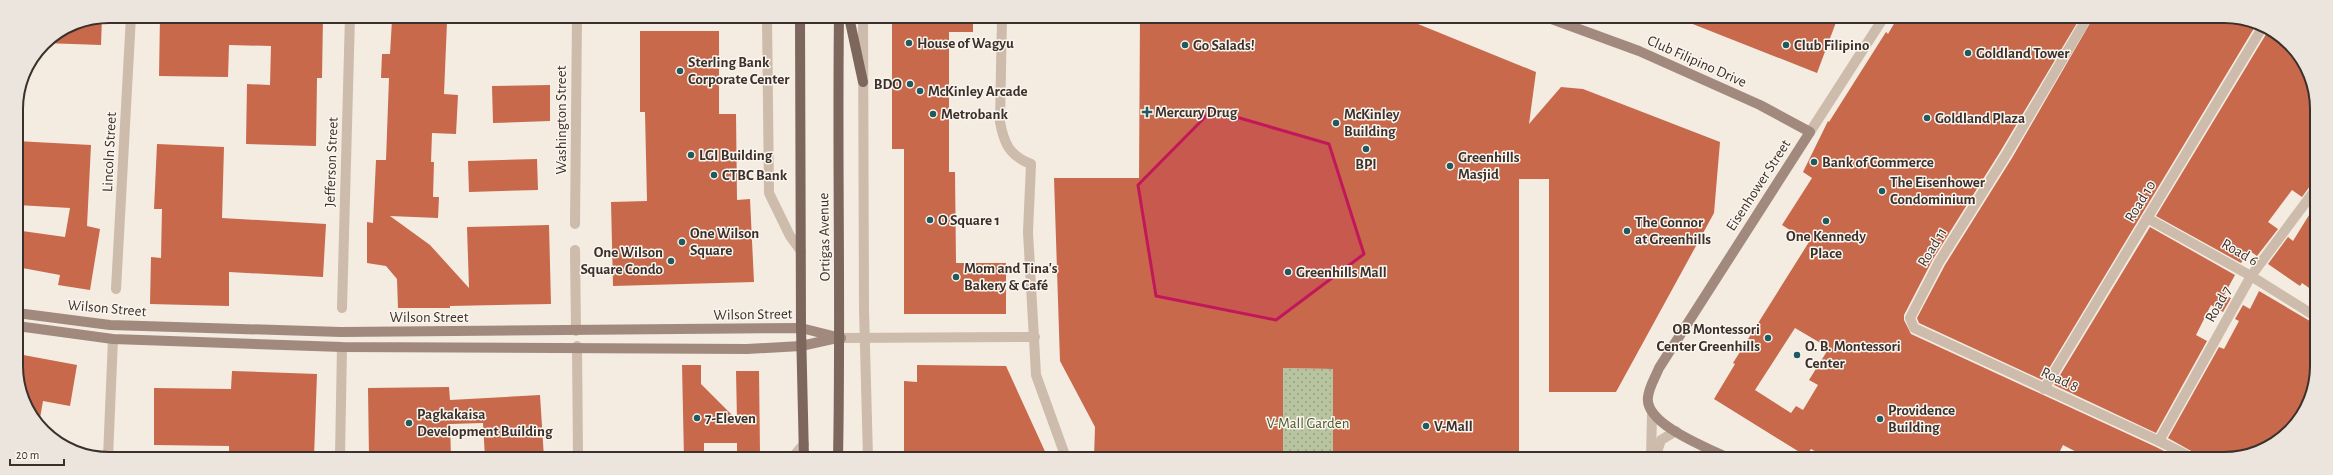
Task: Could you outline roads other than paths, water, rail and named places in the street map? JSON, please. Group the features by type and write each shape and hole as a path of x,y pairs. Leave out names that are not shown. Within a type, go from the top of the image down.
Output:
{"main road":[{"name":"Ortigas Avenue","path":"800,23 801,346 804,452"},
{"name":"Ortigas Avenue","path":"838,23 838,253 841,338 838,452"},
{"path":"850,23 863,82"},
{"name":"Club Filipino Drive","path":"1562,23 1646,54 1760,105 1810,132"},
{"name":"Eisenhower Street","path":"1652,414 1648,399 1659,368 1810,132"},
{"name":"Wilson Street","path":"23,314 118,326 341,332 801,328 841,338"},
{"name":"Wilson Street","path":"23,327 113,339 342,347 611,346 747,349 801,346 841,338"},
{"path":"1652,414 1666,426 1716,452"}],"street":[{"name":"Lincoln Street","path":"116,289 131,23"},
{"name":"Jefferson Street","path":"342,308 350,23"},
{"name":"Washington Street","path":"575,224 577,23"},
{"path":"767,23 769,193 790,236 801,251"},
{"path":"863,23 868,452"},
{"path":"1002,23 1000,122 1002,136 1006,147 1015,157 1031,164 1028,232 1036,375 1064,452"},
{"name":"Eisenhower Street","path":"1810,132 1880,23"},
{"name":"Road 11","path":"1914,328 1910,318 1939,262 2006,155 2084,23"},
{"name":"Road 10","path":"2044,389 2260,31"},
{"name":"Road 7","path":"2159,441 2251,276 2310,197"},
{"name":"Road 6","path":"2147,218 2251,276 2310,313"},
{"path":"575,250 576,331"},
{"name":"Road 8","path":"1914,328 2180,452"},
{"name":"Wilson Street","path":"841,338 1035,337"},
{"path":"108,452 113,339"},
{"path":"577,346 578,452"},
{"path":"340,452 342,347"},
{"path":"1651,452 1652,414"},
{"path":"1657,452 1661,440 1676,431"},
{"path":"797,452 804,444"}],"place":[{"name":"House of Wagyu","path":"909,43"},
{"name":"Go Salads!","path":"1185,45"},
{"name":"Club Filipino","path":"1786,45"},
{"name":"Goldland Tower","path":"1968,53"},
{"name":"Sterling Bank Corporate Center","path":"680,71"},
{"name":"BDO","path":"910,84"},
{"name":"McKinley Arcade","path":"920,91"},
{"name":"Mercury Drug","path":"1147,112"},
{"name":"Metrobank","path":"933,114"},
{"name":"Goldland Plaza","path":"1927,118"},
{"name":"McKinley Building","path":"1336,123"},
{"name":"BPI","path":"1366,149"},
{"name":"LGI Building","path":"691,155"},
{"name":"Bank of Commerce","path":"1814,162"},
{"name":"Greenhills Masjid","path":"1450,166"},
{"name":"CTBC Bank","path":"714,175"},
{"name":"The Eisenhower Condominium","path":"1882,191"},
{"name":"O Square 1","path":"930,220"},
{"name":"One Kennedy Place","path":"1826,221"},
{"name":"The Connor at Greenhills","path":"1627,231"},
{"name":"One Wilson Square","path":"682,242"},
{"name":"One Wilson Square Condo","path":"671,261"},
{"name":"Greenhills Mall","path":"1288,272"},
{"name":"Mom and Tina's Bakery & Café","path":"956,277"},
{"name":"OB Montessori Center Greenhills","path":"1768,338"},
{"name":"O. B. Montessori Center","path":"1797,355"},
{"name":"7-Eleven","path":"697,418"},
{"name":"Providence Building","path":"1880,419"},
{"name":"Pagkakaisa Development Building","path":"409,423"},
{"name":"V-Mall","path":"1426,426"}],"park label":[{"name":"V-Mall Garden","path":"1308,423"}]}
